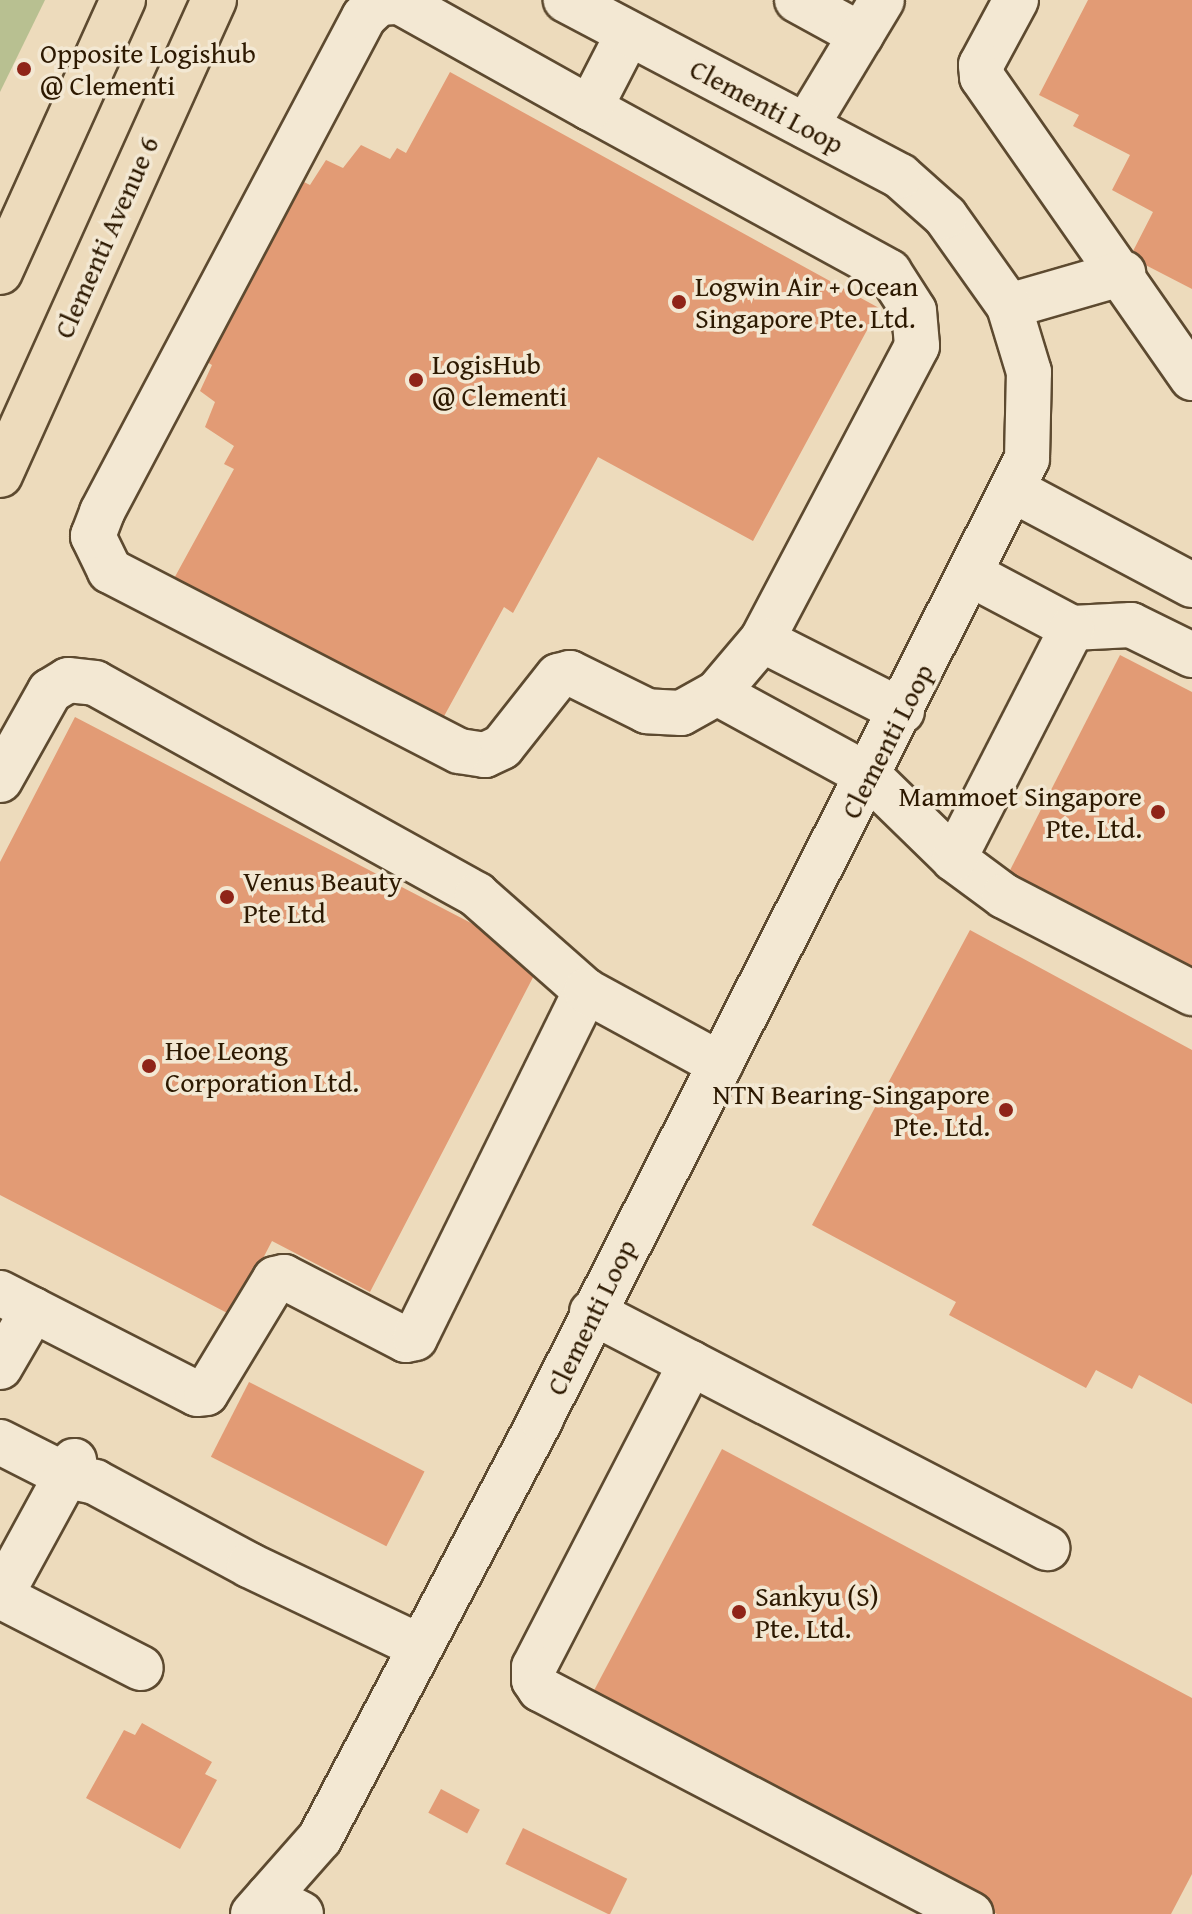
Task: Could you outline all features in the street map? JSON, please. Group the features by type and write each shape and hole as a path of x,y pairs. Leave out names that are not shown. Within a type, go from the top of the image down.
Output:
{"main road":[{"path":"0,272 123,0"},
{"name":"Clementi Avenue 6","path":"0,475 214,0"}],"street":[{"name":"Clementi Loop","path":"274,1908 320,1838 869,776 1015,491 1027,459 1031,418 1029,372 1009,306 945,216 900,176 566,0"},
{"path":"797,0 871,18 806,126"},
{"path":"1016,0 981,65 982,77 1123,273 1192,378"},
{"path":"400,2 590,108 889,272 914,311 917,346 762,640 717,693 681,713 647,711 570,673 558,676 502,747 485,755 459,751 110,571 93,536 357,31 379,3 400,2"},
{"path":"590,108 628,34"},
{"path":"1009,306 1123,273"},
{"path":"1015,491 1192,585"},
{"path":"972,575 1072,628 1131,625 1192,655"},
{"path":"954,859 1072,628"},
{"path":"762,640 902,711"},
{"path":"0,780 50,691 68,680 95,683 477,895 586,991 720,1064"},
{"path":"717,693 869,776 954,859 1004,896 1192,993"},
{"path":"0,1367 16,1302 197,1394 206,1393 275,1279 284,1277 406,1340 415,1338 586,991"},
{"path":"592,1312 1047,1548"},
{"path":"691,1363 534,1667 534,1680 540,1689 971,1914"},
{"path":"8,1442 78,1473 249,1565 419,1646"},
{"path":"78,1473 0,1596 141,1668"}],"green space":[{"path":"0,0 45,0 0,92"}],"building":[{"path":"1088,0 1192,0 1192,289 1130,257 1153,212 1112,190 1130,155 1073,126 1079,115 1039,95"},
{"name":"LogisHub @ Clementi","path":"450,72 879,308 753,541 598,457 513,613 504,607 437,729 171,584 234,469 224,464 234,446 205,427 215,402 200,391 212,365 202,359 300,180 310,185 326,160 343,168 361,145 390,159 397,148 406,153"},
{"path":"1120,655 1192,692 1192,976 1005,880"},
{"path":"75,717 542,960 370,1292 272,1241 233,1316 0,1195 0,862"},
{"path":"970,930 1192,1050 1192,1404 1139,1375 1132,1389 1096,1370 1086,1388 949,1315 956,1302 812,1225"},
{"path":"249,1382 425,1471 386,1546 211,1457"},
{"path":"722,1449 1192,1698 1192,1874 1171,1914 997,1914 590,1698"},
{"path":"142,1723 212,1762 205,1774 217,1780 180,1849 86,1798 124,1730 135,1735"},
{"path":"441,1789 480,1810 467,1833 428,1813"},
{"path":"523,1828 627,1879 608,1914 505,1864"}],"place":[{"name":"Opposite Logishub @ Clementi","path":"24,69"},
{"name":"Logwin Air + Ocean Singapore Pte. Ltd.","path":"679,302"},
{"name":"LogisHub @ Clementi","path":"416,380"},
{"name":"Mammoet Singapore Pte. Ltd.","path":"1158,812"},
{"name":"Venus Beauty Pte Ltd","path":"227,897"},
{"name":"Hoe Leong Corporation Ltd.","path":"149,1066"},
{"name":"NTN Bearing-Singapore Pte. Ltd.","path":"1006,1110"},
{"name":"Sankyu (S) Pte. Ltd.","path":"739,1612"}]}
